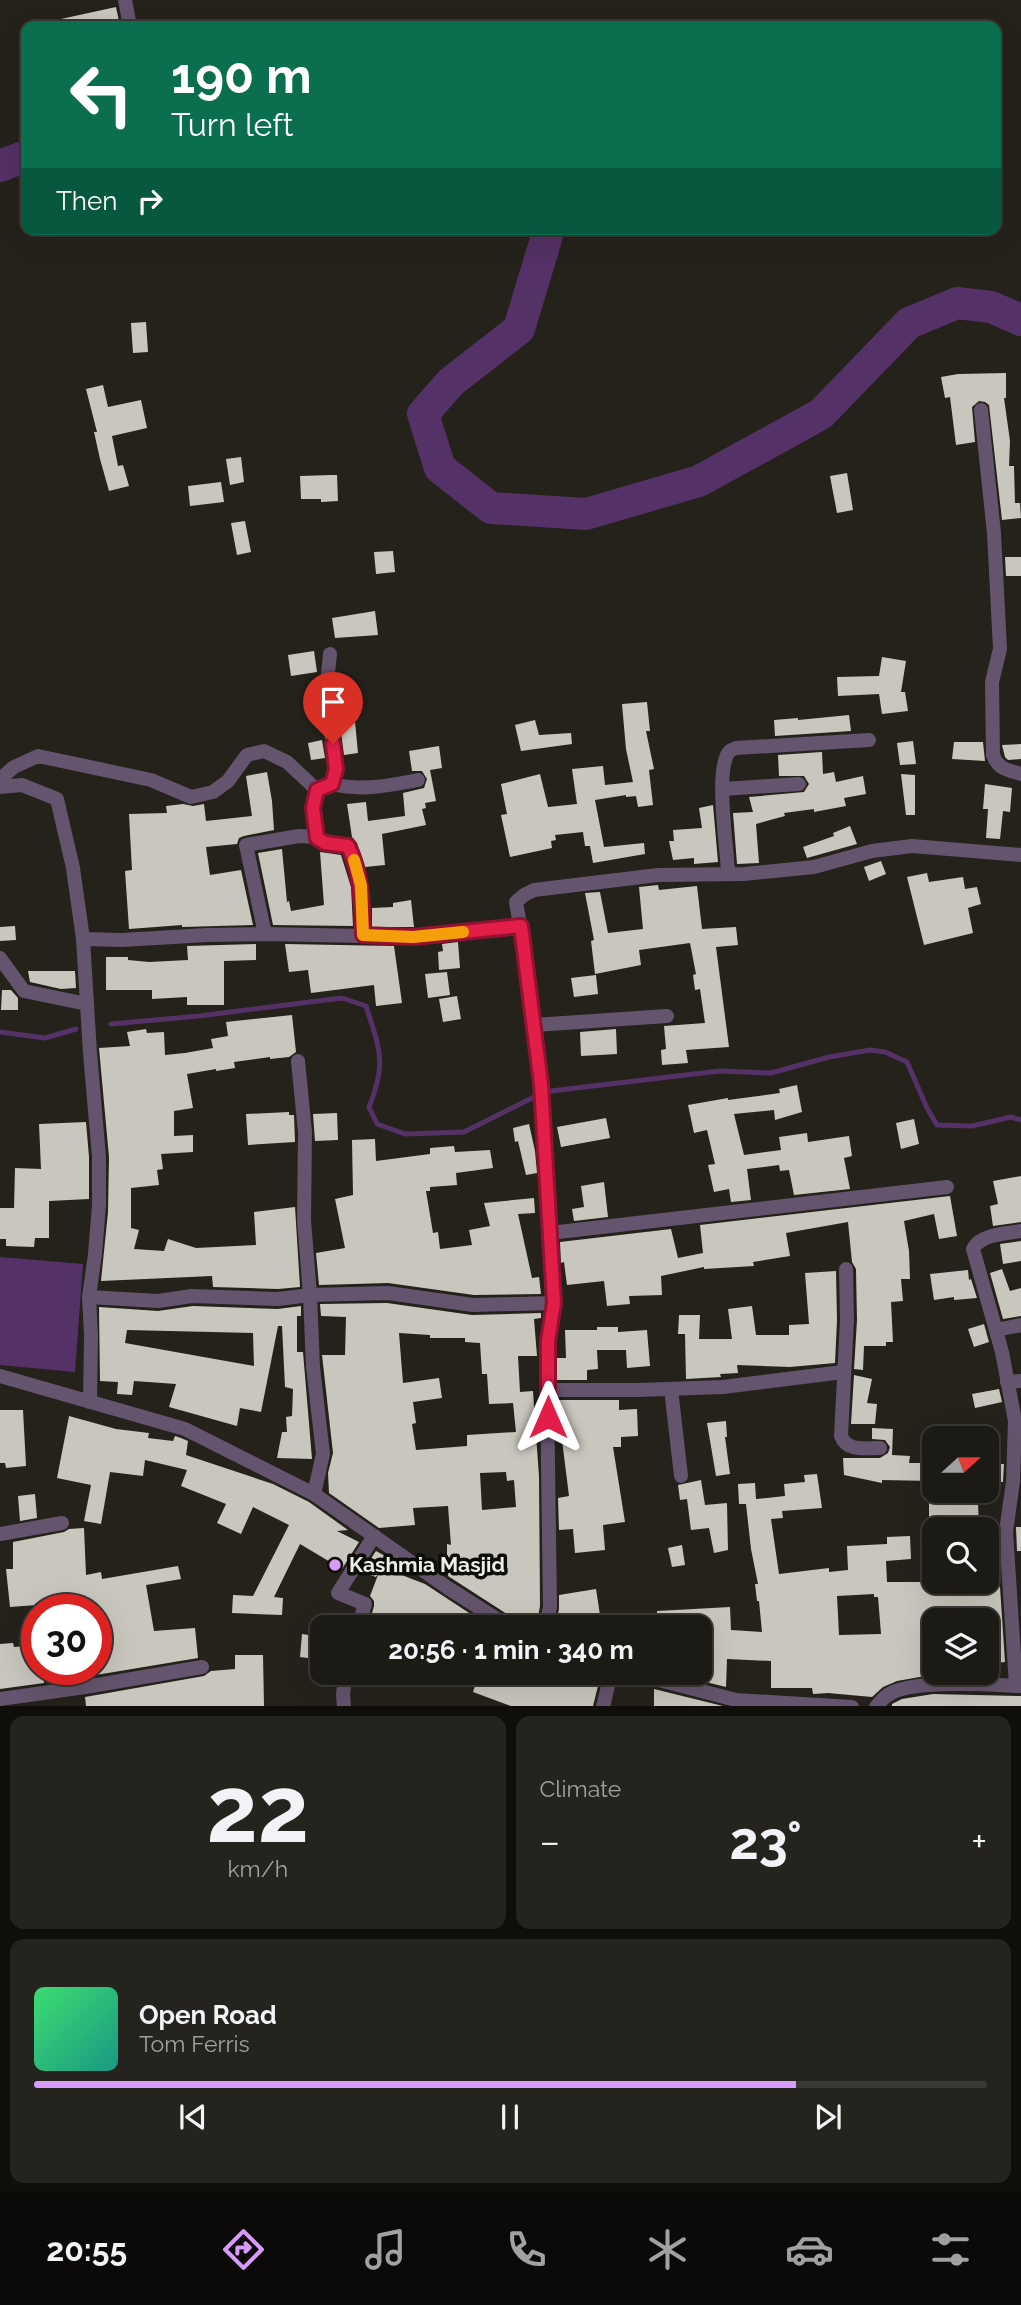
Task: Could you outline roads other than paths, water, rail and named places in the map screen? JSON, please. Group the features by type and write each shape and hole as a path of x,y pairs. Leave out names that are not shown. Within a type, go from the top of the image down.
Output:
{"street":[{"path":"125,0 130,21"},
{"path":"981,410 994,533 1000,649 992,682 993,755 996,763 1004,770 1021,774"},
{"path":"330,653 326,693 336,769 332,784"},
{"path":"728,873 723,789 726,757 730,751 736,748 869,740"},
{"path":"0,779 14,767 38,756 151,780 191,797 213,792 228,781 247,755 264,751 287,762 317,790"},
{"path":"317,790 332,784 351,789 418,780"},
{"path":"723,789 799,783"},
{"path":"0,787 22,785 57,799 73,868 83,939 99,1157 99,1205 89,1297 90,1402"},
{"path":"317,790 313,808 317,838"},
{"path":"265,934 246,845 299,836 348,846 361,885 363,935"},
{"path":"548,1615 547,1390 548,1341 554,1303 541,1084 516,902 534,890 658,875 744,874 814,867 872,851 912,846 1021,855"},
{"path":"83,939 122,940 207,934 413,937 521,926"},
{"path":"0,958 24,991 87,1004"},
{"path":"534,1025 667,1016"},
{"path":"298,1061 305,1132 304,1220 313,1367 323,1454 314,1494"},
{"path":"550,1233 947,1187"},
{"path":"876,1706 889,1693 914,1687 963,1684 1018,1686 1014,1554 1006,1532 1013,1481 1014,1382 973,1249 977,1242 985,1238 1021,1231"},
{"path":"846,1269 841,1436 849,1447 880,1448"},
{"path":"89,1297 158,1301 192,1296 278,1299 310,1295 388,1293 473,1305 554,1303"},
{"path":"996,1330 1021,1325"},
{"path":"547,1390 723,1387 843,1373"},
{"path":"0,1376 185,1429 314,1494 447,1588 490,1615"},
{"path":"671,1389 681,1476"},
{"path":"0,1534 62,1523"},
{"path":"362,1615 365,1604 338,1593 374,1536"},
{"path":"0,1699 202,1667"},
{"path":"344,1685 344,1706"},
{"path":"603,1706 608,1685"},
{"path":"678,1685 736,1700 852,1706"}],"waterway":[{"path":"0,166 21,158"},
{"path":"547,235 519,329 451,382 423,414 440,468 491,508 586,514 699,481 821,414 909,323 957,303 991,307 1021,320"},
{"path":"111,1024 342,998 366,1006 375,1034 380,1067 369,1107 377,1124 405,1134 464,1132 536,1096"},
{"path":"0,1032 45,1038 76,1029"},
{"path":"551,1091 719,1071 771,1073 829,1057 870,1050 885,1052 907,1062 937,1125 972,1126 1011,1117 1021,1120"}],"place":[{"name":"Kashmia Masjid","path":"335,1565"}]}
